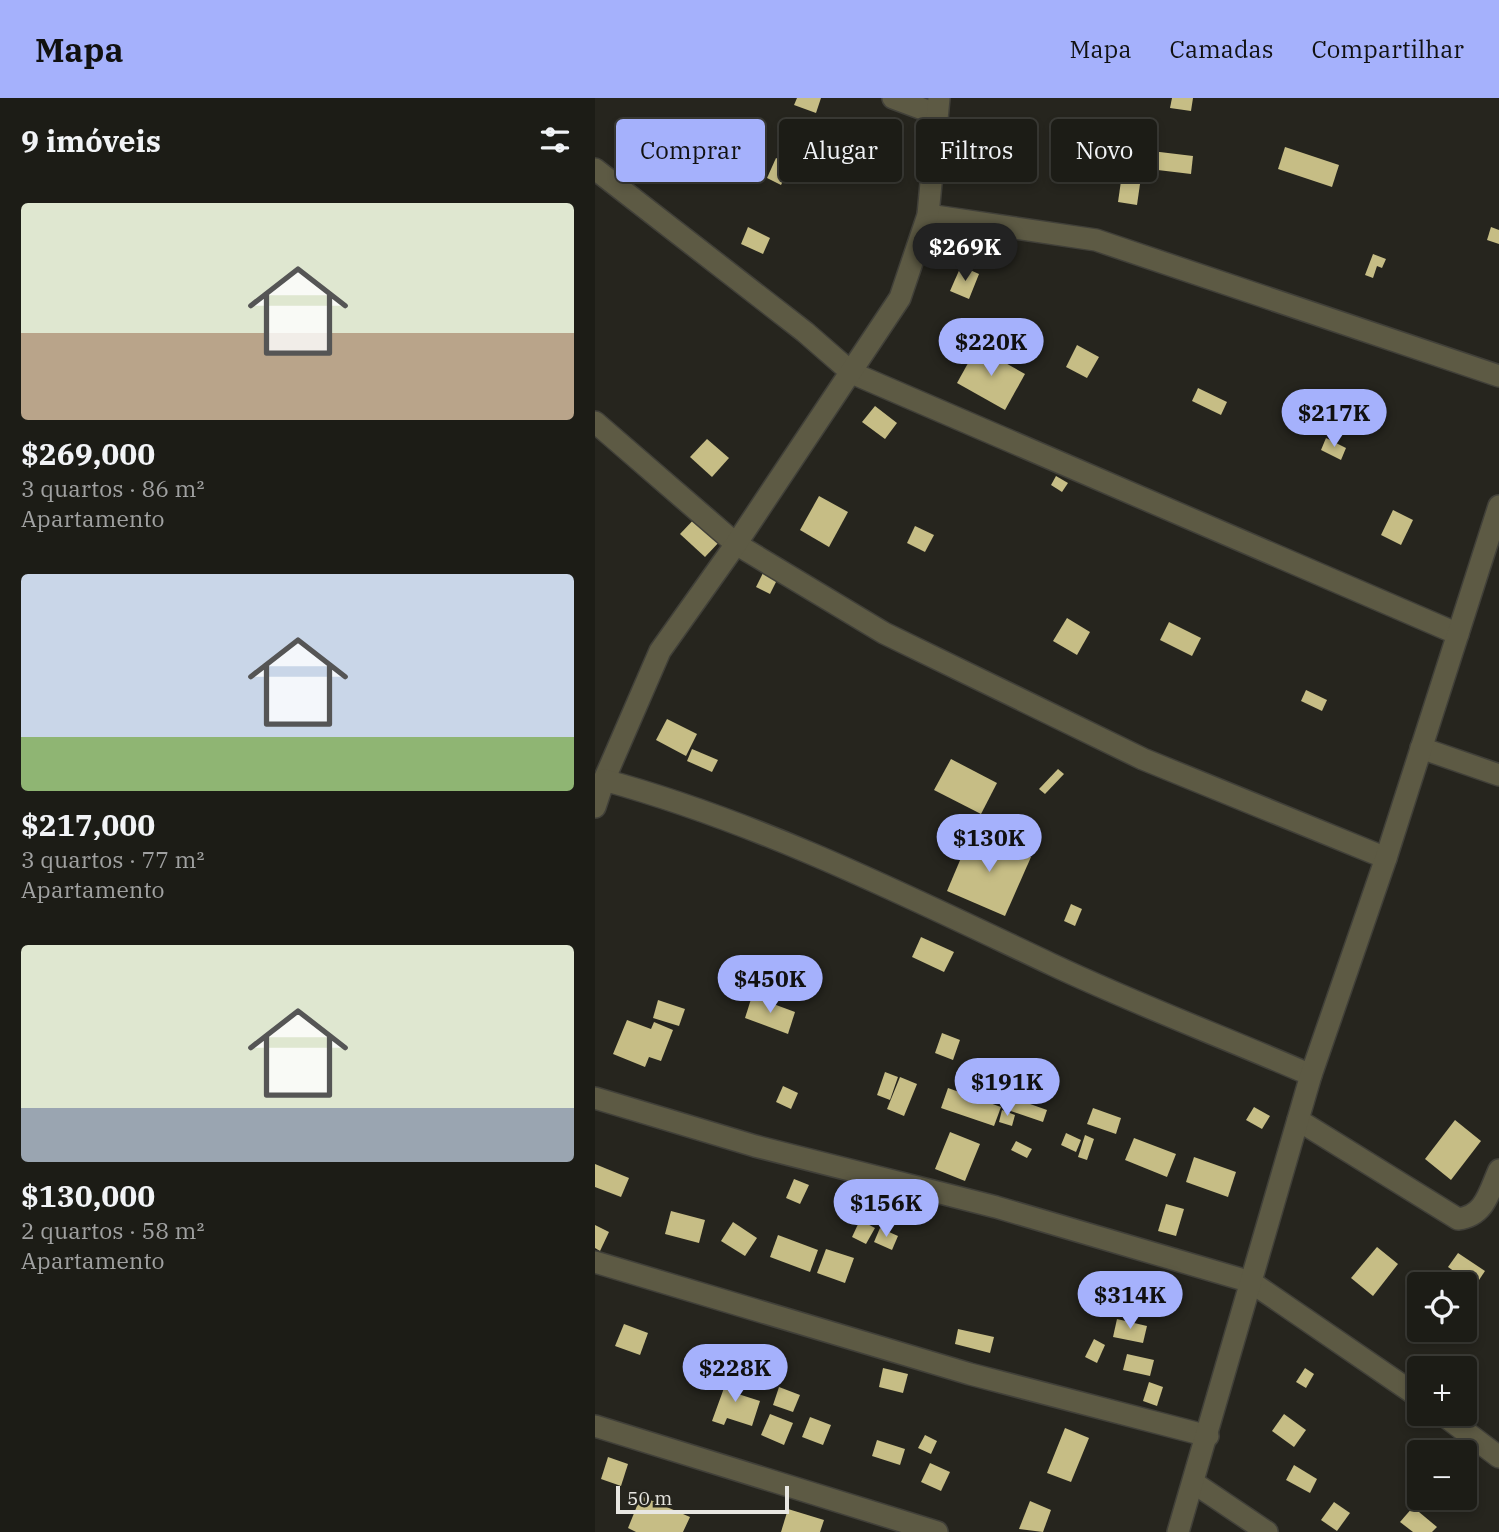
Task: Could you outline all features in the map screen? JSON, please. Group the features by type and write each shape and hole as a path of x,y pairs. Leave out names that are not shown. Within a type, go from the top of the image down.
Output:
{"street":[{"path":"595,807 660,651 736,544 900,298 928,215 937,106 893,98"},
{"path":"595,169 805,332 852,373 1458,634"},
{"path":"928,215 1096,240 1499,376"},
{"path":"595,422 736,544 884,634 1143,759 1386,858"},
{"path":"1178,1532 1311,1075 1386,858 1499,506"},
{"path":"1421,748 1499,775"},
{"path":"604,780 657,795 874,878 1056,966 1311,1075"},
{"path":"595,1098 755,1146 996,1207 1251,1282 1407,1389"},
{"path":"1298,1120 1458,1219 1473,1217 1483,1208 1499,1170"},
{"path":"595,1262 969,1374 1208,1436"},
{"path":"595,1426 937,1532"},
{"path":"1458,1426 1499,1457"},
{"path":"1194,1483 1267,1532"}],"building":[{"path":"797,98 821,98 816,113 794,105"},
{"path":"1172,98 1193,98 1191,111 1170,108"},
{"path":"1285,147 1339,165 1332,187 1278,169"},
{"path":"1157,152 1193,156 1191,174 1157,170"},
{"path":"776,158 779,159 781,185 767,178"},
{"path":"1121,182 1140,182 1137,205 1118,202"},
{"path":"748,227 770,238 763,254 741,244"},
{"path":"1491,227 1499,230 1499,244 1487,240"},
{"path":"1373,254 1386,259 1382,268 1377,266 1373,278 1365,275"},
{"path":"961,266 979,274 969,299 950,291"},
{"path":"1077,345 1099,357 1087,378 1066,367"},
{"path":"977,347 1025,374 1005,410 957,383"},
{"path":"1198,388 1227,402 1221,415 1192,401"},
{"path":"875,406 897,423 885,439 862,422"},
{"path":"1326,438 1346,448 1341,460 1321,450"},
{"path":"707,439 729,458 712,477 690,457"},
{"path":"1056,476 1068,483 1062,492 1051,485"},
{"path":"819,496 848,512 829,547 800,530"},
{"path":"1393,510 1413,520 1401,545 1381,535"},
{"path":"698,515 722,539 705,557 680,534"},
{"path":"915,526 934,535 925,552 907,543"},
{"path":"764,571 778,578 770,594 756,587"},
{"path":"1067,618 1090,632 1077,655 1053,641"},
{"path":"1169,622 1201,638 1192,656 1160,640"},
{"path":"1306,690 1327,700 1322,711 1301,701"},
{"path":"667,719 697,734 686,756 656,740"},
{"path":"692,749 718,760 712,772 687,761"},
{"path":"951,759 997,783 981,814 934,790"},
{"path":"1058,769 1064,774 1045,794 1039,789"},
{"path":"972,832 1031,857 1005,916 947,891"},
{"path":"1071,904 1082,909 1075,926 1064,921"},
{"path":"921,937 954,952 944,972 912,957"},
{"path":"752,996 795,1012 788,1034 745,1018"},
{"path":"658,1000 685,1009 679,1026 653,1018"},
{"path":"627,1020 651,1029 654,1022 673,1030 661,1061 649,1057 645,1067 613,1054"},
{"path":"942,1033 960,1040 953,1060 935,1053"},
{"path":"885,1072 898,1077 890,1100 877,1095"},
{"path":"900,1077 917,1084 904,1116 887,1109"},
{"path":"783,1086 798,1093 791,1109 776,1102"},
{"path":"948,1088 1001,1107 994,1126 941,1108"},
{"path":"1013,1098 1047,1110 1043,1122 1008,1110"},
{"path":"1254,1107 1270,1116 1262,1129 1246,1120"},
{"path":"1093,1108 1121,1118 1116,1134 1087,1124"},
{"path":"1002,1110 1015,1115 1012,1126 999,1122"},
{"path":"1455,1120 1481,1141 1451,1180 1425,1159"},
{"path":"950,1132 980,1144 965,1181 935,1169"},
{"path":"1066,1133 1081,1140 1076,1152 1061,1145"},
{"path":"1085,1135 1094,1139 1087,1160 1078,1157"},
{"path":"1134,1138 1176,1154 1167,1177 1125,1160"},
{"path":"1016,1141 1032,1149 1027,1158 1011,1150"},
{"path":"1194,1157 1236,1172 1228,1197 1186,1182"},
{"path":"595,1164 629,1178 621,1197 595,1187"},
{"path":"794,1179 809,1185 800,1204 786,1198"},
{"path":"1166,1204 1184,1209 1176,1236 1158,1231"},
{"path":"671,1211 705,1220 699,1243 665,1234"},
{"path":"860,1220 875,1228 866,1244 852,1237"},
{"path":"733,1222 757,1238 745,1256 721,1241"},
{"path":"595,1225 609,1232 600,1251 595,1248"},
{"path":"880,1228 898,1236 892,1250 874,1242"},
{"path":"778,1235 818,1250 810,1272 770,1257"},
{"path":"1377,1247 1398,1264 1373,1296 1351,1278"},
{"path":"826,1249 854,1258 845,1283 817,1273"},
{"path":"1458,1253 1485,1271 1477,1283 1477,1272 1455,1272 1448,1267"},
{"path":"1135,1277 1172,1282 1170,1295 1134,1290"},
{"path":"1117,1319 1147,1326 1143,1343 1113,1337"},
{"path":"624,1324 648,1333 640,1355 615,1346"},
{"path":"958,1329 994,1337 990,1353 955,1344"},
{"path":"1094,1339 1105,1345 1097,1363 1085,1357"},
{"path":"1127,1354 1154,1360 1150,1376 1123,1370"},
{"path":"883,1368 908,1374 903,1393 879,1387"},
{"path":"1305,1368 1314,1374 1306,1388 1296,1382"},
{"path":"731,1369 742,1373 735,1393 760,1401 752,1426 727,1418 724,1425 712,1421"},
{"path":"1149,1382 1163,1387 1157,1406 1143,1401"},
{"path":"779,1387 800,1395 793,1412 773,1405"},
{"path":"770,1414 793,1423 784,1445 761,1435"},
{"path":"1284,1414 1306,1430 1294,1447 1272,1431"},
{"path":"810,1417 831,1425 823,1445 802,1437"},
{"path":"1065,1428 1089,1438 1071,1482 1047,1473"},
{"path":"925,1435 937,1441 931,1454 918,1448"},
{"path":"877,1440 905,1449 900,1465 872,1456"},
{"path":"608,1457 628,1464 621,1486 601,1479"},
{"path":"930,1463 950,1472 941,1491 921,1482"},
{"path":"1294,1465 1317,1479 1310,1493 1286,1480"},
{"path":"641,1496 690,1517 683,1532 636,1532 628,1528"},
{"path":"1030,1501 1051,1510 1043,1532 1019,1529"},
{"path":"1334,1502 1350,1513 1337,1531 1321,1520"},
{"path":"788,1509 824,1520 820,1532 781,1532"},
{"path":"1410,1510 1417,1510 1437,1527 1432,1532 1413,1532 1400,1522"}]}
